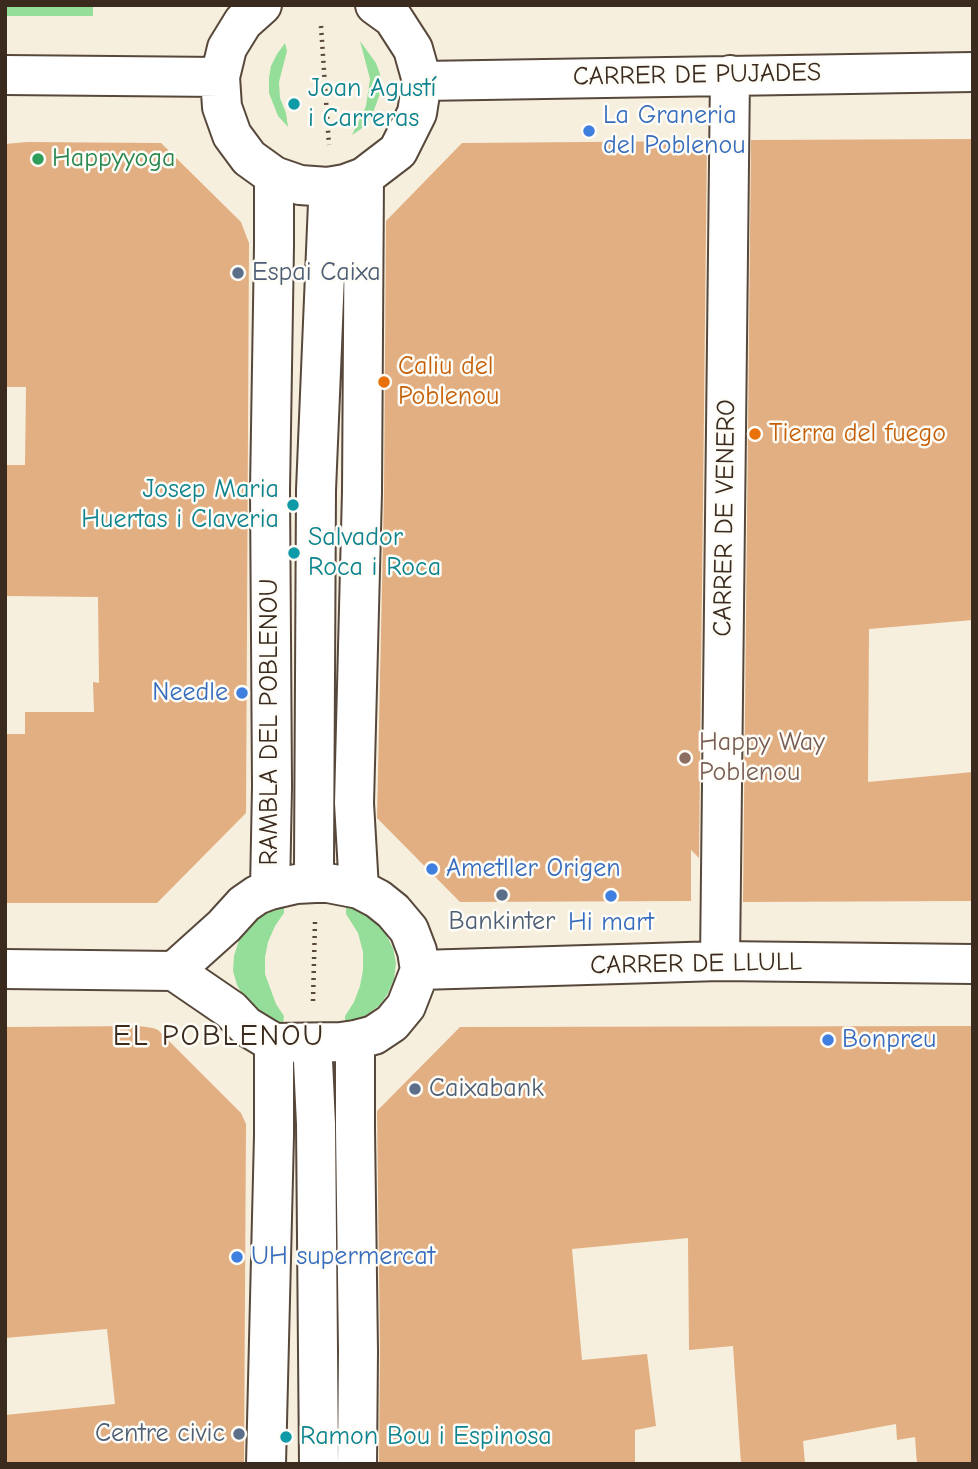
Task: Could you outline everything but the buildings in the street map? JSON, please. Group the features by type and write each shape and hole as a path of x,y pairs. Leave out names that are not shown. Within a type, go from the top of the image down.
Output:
{"street":[{"path":"262,5 243,22 227,48 220,77 222,107 232,135 249,158 274,176 300,186 328,187 365,177 398,151 416,113 422,81 413,49 393,18 376,5"},
{"name":"CARRER DE PUJADES","path":"422,81 973,72"},
{"path":"5,75 220,77"},
{"name":"CARRER DE VENERO","path":"720,961 730,75"},
{"name":"RAMBLA DEL POBLENOU","path":"270,890 270,490 274,176"},
{"path":"359,889 354,803 362,492 365,177"},
{"name":"RAMBLA DEL POBLENOU","path":"314,864 316,490 328,203"},
{"name":"RAMBLA DEL POBLENOU","path":"174,971 244,904 257,895 296,884 314,883 359,889 393,911 409,930 417,951 420,970"},
{"path":"224,926 219,945 219,978 231,1010"},
{"name":"CARRER DE LLULL","path":"420,970 720,961 973,964"},
{"path":"5,969 174,971 231,1010 246,1026 274,1043 355,1040 374,1035 391,1023 406,1006 420,970"},
{"path":"355,1040 357,1464"},
{"path":"266,1464 274,1043"},
{"path":"313,1061 319,1464"}],"path":[{"path":"321,26 329,146"},
{"path":"312,1009 315,914"}],"green space":[{"path":"5,5 93,5 93,16 5,16"},
{"path":"360,41 376,63 381,91 368,121 352,135 366,106 370,79"},
{"path":"285,43 287,51 279,82 280,98 288,127 278,116 269,93 271,66"},
{"path":"284,903 284,913 268,942 265,957 265,974 276,1004 284,1016 283,1024 259,1013 244,997 233,971 239,940 248,927 256,917"},
{"path":"346,903 375,920 393,948 396,963 394,979 380,1005 360,1020 345,1023 345,1016 360,986 363,970 363,952 358,933 346,914"}],"place":[{"name":"Joan Agustí i Carreras","path":"294,104"},
{"name":"La Graneria del Poblenou","path":"589,131"},
{"name":"Happyyoga","path":"38,159"},
{"name":"Espai Caixa","path":"238,273"},
{"name":"Caliu del Poblenou","path":"384,382"},
{"name":"Tierra del fuego","path":"755,434"},
{"name":"Josep Maria Huertas i Claveria","path":"293,505"},
{"name":"Salvador Roca i Roca","path":"294,553"},
{"name":"Needle","path":"242,693"},
{"name":"Happy Way Poblenou","path":"685,758"},
{"name":"Ametller Origen","path":"432,869"},
{"name":"Bankinter","path":"502,895"},
{"name":"Hi mart","path":"611,896"},
{"name":"Bonpreu","path":"828,1040"},
{"name":"Caixabank","path":"415,1089"},
{"name":"UH supermercat","path":"237,1257"},
{"name":"Centre civic","path":"239,1434"},
{"name":"Ramon Bou i Espinosa","path":"286,1437"}],"district":[{"name":"EL POBLENOU","path":"219,1037"}]}
